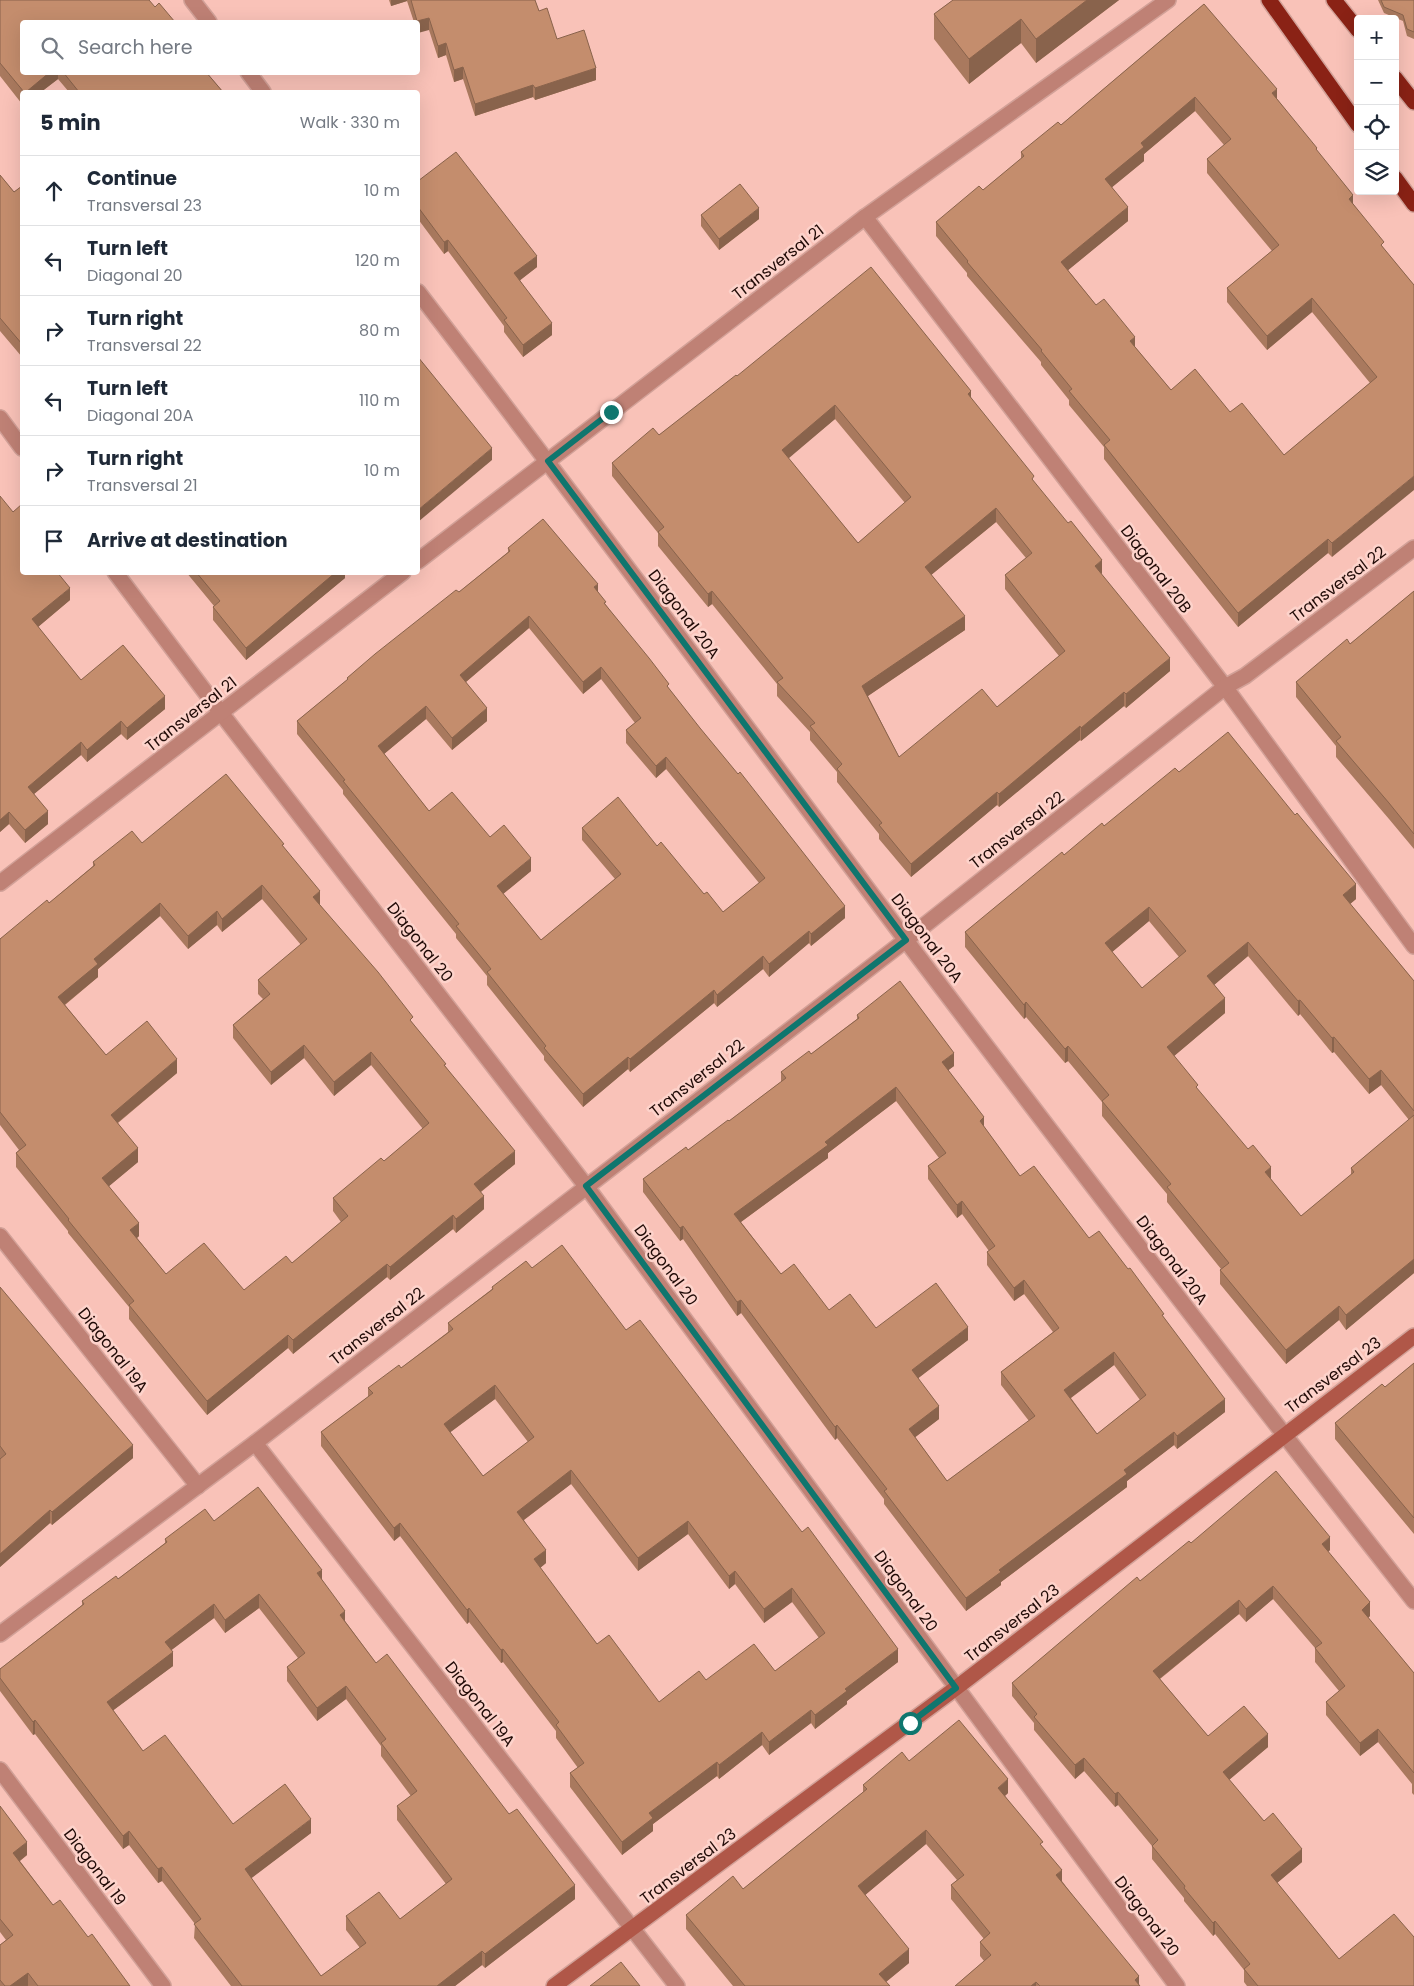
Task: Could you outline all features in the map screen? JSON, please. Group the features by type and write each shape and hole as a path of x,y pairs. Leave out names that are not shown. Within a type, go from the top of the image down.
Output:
{"highway":[{"path":"1269,0 1354,119"},
{"path":"1334,0 1354,25"},
{"path":"1399,83 1414,102"},
{"path":"1399,183 1414,204"}],"street":[{"path":"192,0 207,20"},
{"name":"Transversal 21","path":"420,559 865,217 1168,0"},
{"path":"250,75 262,90"},
{"name":"Diagonal 20B","path":"865,217 1225,687 1414,946"},
{"name":"Diagonal 20A","path":"420,295 548,461 906,940 1283,1435 1414,1601"},
{"path":"0,418 20,445"},
{"name":"Transversal 22","path":"0,1634 256,1443 906,940 1225,687 1246,676 1414,548"},
{"name":"Diagonal 20","path":"117,575 220,713 586,1186 1177,1986"},
{"name":"Transversal 21","path":"0,883 399,575"},
{"name":"Diagonal 19A","path":"0,1236 198,1486"},
{"name":"Transversal 23","path":"554,1986 956,1688 1414,1336"},
{"name":"Diagonal 19A","path":"256,1443 677,1986"},
{"name":"Diagonal 19","path":"0,1770 163,1986"}],"building":[{"path":"0,0 149,0 155,7 159,3 173,20 20,20 20,75 46,75 28,90 22,90 0,63"},
{"path":"411,0 535,0 539,11 547,8 557,39 584,30 596,68 535,88 533,85 475,104 463,67 454,70 446,43 438,46 429,18 417,20"},
{"path":"953,0 1087,0 1036,39 1021,19 969,59 934,14"},
{"path":"1381,0 1414,0 1414,32 1407,29 1403,15 1384,7"},
{"path":"1204,4 1277,89 1272,93 1353,195 1349,199 1384,242 1381,245 1414,285 1414,476 1332,543 1328,539 1238,613 1104,445 1110,440 1069,391 1072,389 1042,350 967,262 936,222 979,186 983,190 1024,156 1021,152 1058,122 1061,125","holes":["1195,97 1231,139 1207,159 1279,245 1227,288 1267,336 1312,298 1377,377 1284,455 1242,403 1230,412 1195,369 1171,390 1130,341 1135,337 1104,299 1096,305 1061,262 1128,207 1105,179 1144,147 1141,143"]},
{"path":"65,75 209,75 221,90 77,90"},
{"path":"456,152 537,256 514,273 552,323 523,345 504,320 507,318 448,240 444,242 420,210 420,179"},
{"path":"0,175 14,192 20,188 20,342 0,318"},
{"path":"740,184 759,208 719,239 701,215"},
{"path":"871,267 971,391 968,394 1034,476 1032,479 1068,523 1071,521 1102,560 1095,566 1170,658 1126,694 1124,692 1081,728 1080,726 999,794 997,792 911,864 879,825 882,823 837,769 842,764 810,726 815,723 777,682 783,678 712,591 708,594 658,532 664,527 612,463 653,428 659,435 737,376","holes":["835,405 911,497 858,543 782,450","996,508 1032,553 1005,575 1065,651 997,707 982,689 899,757 862,686 965,616 925,567"]},
{"path":"420,359 492,448 420,508"},
{"path":"0,496 13,512 20,506 20,575 59,575 70,588 32,619 81,680 123,645 165,696 127,728 121,721 87,750 81,742 28,787 48,811 25,830 9,812 0,820"},
{"path":"543,519 598,584 594,587 606,602 604,603 669,684 667,686 738,774 740,772 845,906 811,934 809,931 769,964 763,956 717,995 714,990 630,1059 628,1057 583,1094 544,1048 546,1046 487,972 491,969 456,926 459,924 297,721 375,654 456,590 459,592 510,551 508,548","holes":["529,616 583,682 601,667 641,718 626,730 656,766 666,757 765,878 723,912 707,892 704,894 661,842 657,846 618,797 582,828 621,874 541,940 497,886 531,858 504,825 490,837 452,792 429,811 378,746 426,706 452,738 487,708 460,675"]},
{"path":"198,575 332,575 246,648 213,607 220,601"},
{"path":"1414,591 1414,834 1336,741 1341,737 1296,682 1347,639 1350,644"},
{"path":"1228,732 1295,815 1297,813 1356,884 1343,895 1414,981 1414,1111 1381,1070 1369,1079 1334,1037 1332,1038 1300,1000 1298,1001 1248,942 1207,976 1225,998 1167,1047 1198,1085 1196,1087 1248,1149 1253,1145 1271,1167 1265,1172 1301,1216 1354,1172 1351,1168 1414,1115 1414,1259 1346,1315 1339,1306 1286,1350 1220,1270 1229,1263 1167,1187 1171,1184 1102,1101 1109,1095 1068,1046 1065,1049 1026,1002 1024,1005 965,932 1062,852 1064,855 1102,823 1104,826 1175,768 1179,772","holes":["1149,907 1186,951 1142,988 1105,943"]},
{"path":"226,774 320,891 313,897 378,972 413,1017 410,1020 446,1064 444,1065 515,1151 474,1184 484,1196 456,1219 453,1215 390,1267 387,1264 293,1340 288,1335 207,1401 129,1305 134,1301 16,1153 26,1145 0,1112 0,939 47,900 49,903 95,865 93,862 132,831 142,843","holes":["262,885 307,939 258,980 270,994 233,1025 271,1072 304,1045 334,1082 371,1052 429,1123 384,1161 381,1158 333,1198 348,1216 292,1263 286,1256 244,1290 204,1243 166,1274 130,1230 139,1223 102,1178 138,1148 111,1115 177,1059 147,1021 106,1055 58,997 98,964 94,959 160,903 188,936 217,911 222,919"]},
{"path":"900,981 954,1053 942,1062 984,1117 980,1121 1020,1176 1034,1166 1089,1238 1099,1231 1128,1269 1130,1268 1164,1314 1162,1315 1225,1399 1177,1436 1174,1432 1124,1470 1127,1474 999,1570 1001,1572 966,1598 884,1491 887,1489 837,1425 835,1427 741,1300 737,1302 683,1226 680,1228 643,1179 686,1147 688,1150 786,1078 781,1072 809,1051 811,1054 859,1018 857,1015","holes":["896,1087 946,1153 928,1166 957,1205 962,1201 995,1246 987,1252 1014,1288 1024,1280 1059,1328 1001,1372 1035,1416 947,1481 909,1429 939,1406 912,1370 968,1327 936,1283 876,1328 850,1294 829,1310 794,1264 781,1274 734,1214 828,1145 825,1142","1114,1352 1146,1395 1097,1434 1064,1390"]},
{"path":"562,1245 626,1330 640,1320 802,1532 808,1527 898,1649 845,1689 847,1691 815,1715 811,1710 769,1742 762,1732 719,1765 717,1762 649,1813 653,1818 622,1842 570,1773 584,1763 556,1725 559,1722 503,1649 501,1650 469,1608 467,1610 400,1523 394,1528 321,1432 373,1393 368,1388 399,1365 401,1368 453,1329 448,1323 493,1289 492,1287 526,1261 532,1268","holes":["495,1385 534,1437 483,1476 444,1424","571,1470 638,1558 688,1521 729,1576 735,1571 764,1609 792,1588 825,1633 775,1671 754,1644 706,1680 699,1671 659,1702 609,1635 597,1644 534,1559 546,1550 517,1512"]},
{"path":"0,1287 133,1445 52,1512 50,1510 0,1554 0,1459 6,1454 0,1446"},
{"path":"1414,1363 1414,1518 1335,1423 1382,1384 1385,1387"},
{"path":"1276,1471 1330,1537 1322,1544 1370,1602 1362,1610 1414,1673 1414,1773 1378,1729 1360,1743 1326,1702 1345,1686 1315,1648 1322,1643 1273,1586 1246,1609 1239,1600 1153,1671 1208,1736 1244,1706 1268,1734 1223,1772 1264,1821 1273,1813 1302,1849 1271,1875 1339,1959 1394,1914 1414,1937 1414,1986 1258,1986 1244,1969 1250,1964 1215,1921 1213,1923 1152,1846 1158,1840 1118,1792 1115,1794 1084,1758 1075,1765 1034,1717 1037,1714 1012,1683 1137,1577 1140,1581 1189,1541 1191,1543"},
{"path":"258,1487 322,1570 317,1573 345,1611 340,1615 376,1663 387,1654 509,1814 517,1809 575,1885 485,1954 482,1951 437,1986 242,1986 194,1924 201,1919 162,1867 158,1869 129,1831 123,1836 35,1720 33,1722 0,1678 0,1669 84,1604 82,1601 116,1576 118,1579 167,1542 165,1539 205,1509 214,1521","holes":["259,1594 305,1653 287,1667 317,1708 346,1686 386,1739 381,1743 417,1791 397,1806 452,1879 400,1919 379,1892 346,1916 366,1943 321,1976 245,1869 311,1819 285,1784 233,1824 165,1735 143,1751 107,1702 173,1652 165,1642 214,1604 225,1620"]},
{"path":"959,1720 1008,1779 998,1788 1043,1842 1040,1844 1062,1870 1056,1875 1139,1976 1135,1980 1140,1986 1040,1986 1036,1982 1031,1986 955,1986 991,1955 980,1942 990,1933 951,1885 964,1875 926,1830 858,1886 909,1949 879,1974 890,1986 745,1986 686,1915 733,1876 743,1889 867,1789 863,1785 902,1752 909,1761"},
{"path":"0,1806 27,1842 13,1853 53,1905 60,1900 88,1937 92,1934 130,1986 38,1986 28,1973 10,1986 5,1986 0,1980 0,1945 13,1935 0,1919"},
{"path":"621,1962 640,1986 590,1986"}],"route":[{"path":"611,412 548,461 906,940 586,1186 956,1688 910,1723"}]}
